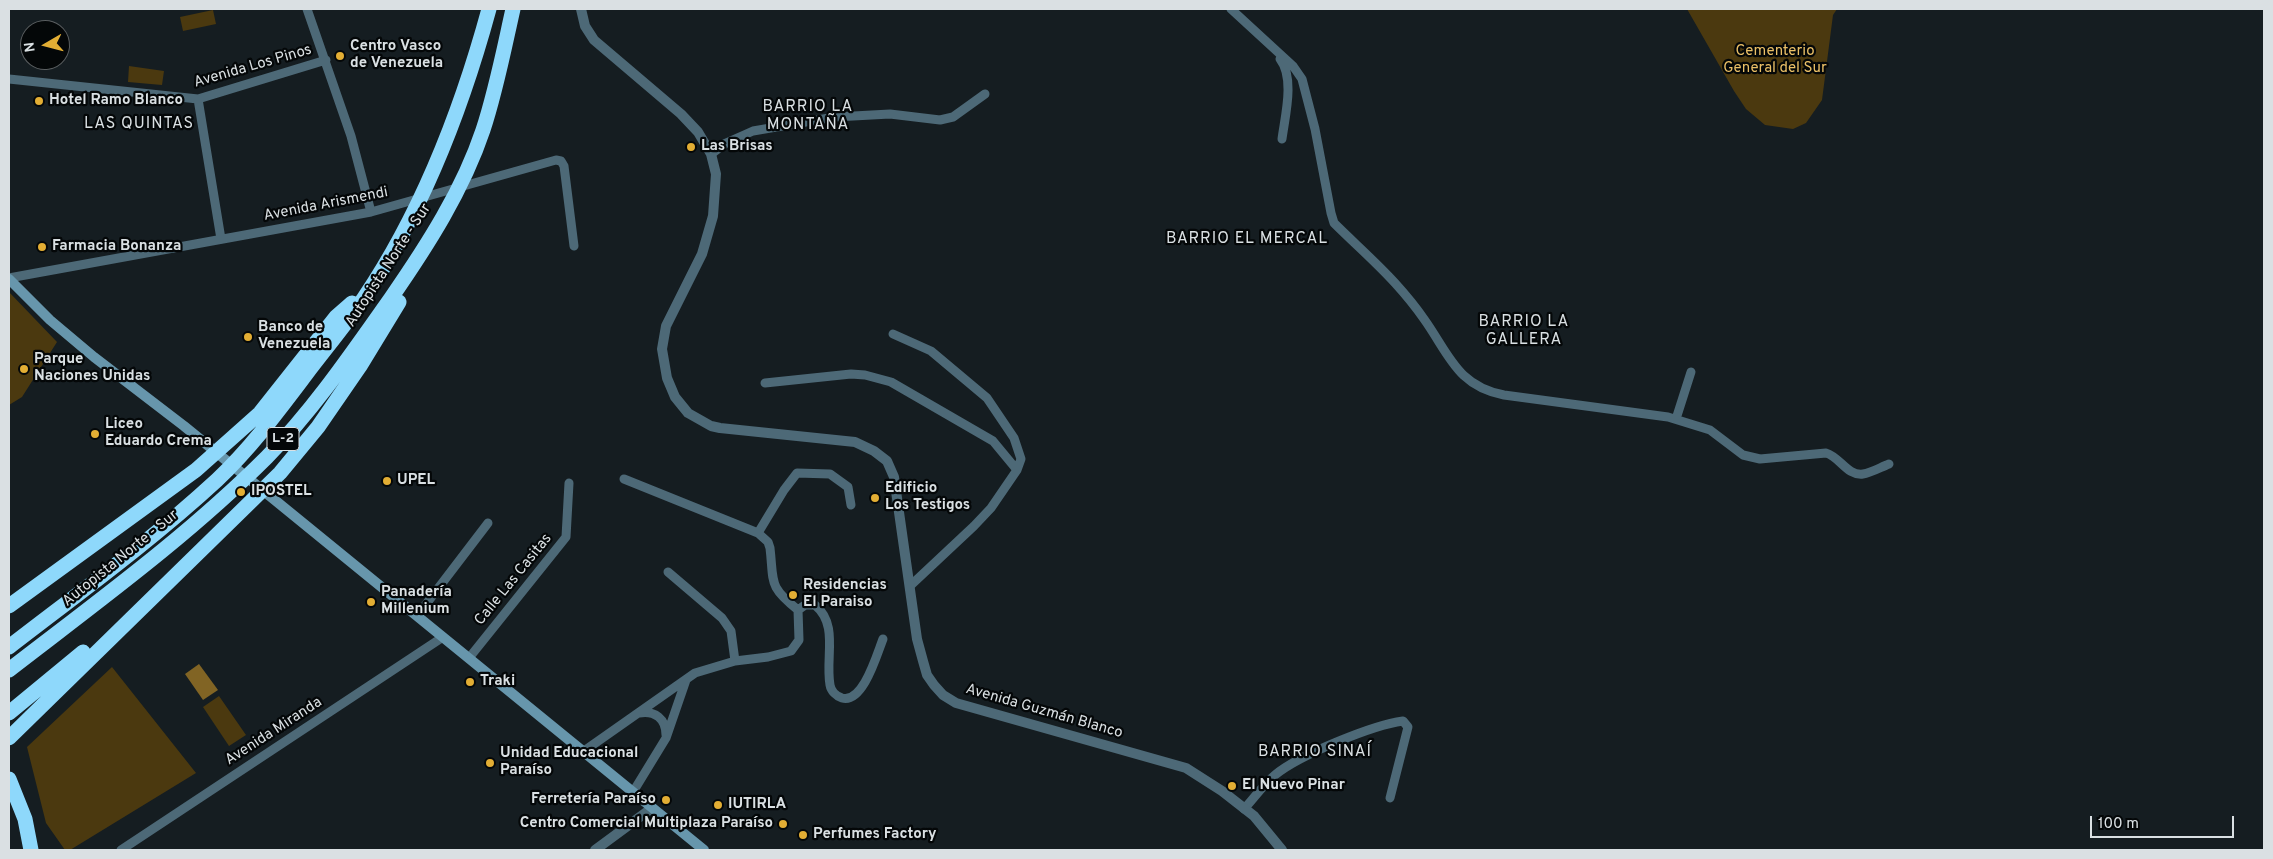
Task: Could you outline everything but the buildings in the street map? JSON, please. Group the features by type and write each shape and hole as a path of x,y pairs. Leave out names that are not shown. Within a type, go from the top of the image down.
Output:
{"highway":[{"name":"Autopista Norte - Sur","path":"9,647 159,530 217,479 255,441 364,298 403,232 450,132 473,69 489,9"},
{"name":"Autopista Norte - Sur","path":"9,670 200,519 268,456 330,384 419,257 444,215 466,170 483,130 513,9"},
{"path":"9,738 280,474 318,427 360,366 398,305 419,257"},
{"path":"9,606 196,470 260,413 336,317 349,305 364,298"},
{"path":"9,596 116,527"},
{"path":"9,713 163,586"},
{"path":"9,779 25,819 31,850"}],"main road":[{"path":"9,278 50,320 94,358 184,426 704,850"}],"street":[{"path":"308,9 351,136 371,212"},
{"name":"Avenida Guzmán Blanco","path":"581,9 585,26 594,40 681,114 698,132 711,154 716,174 712,216 702,254 666,326 662,349 667,378 675,397 688,413 711,426 735,431 855,442 874,451 887,462 894,477 917,639 927,675 944,695 956,703 1186,768 1222,791 1254,816 1282,850"},
{"path":"1231,9 1293,66 1302,79 1316,129 1334,223 1394,282 1424,319 1449,360 1461,374 1475,385 1489,392 1676,419 1710,430 1743,455 1760,459 1826,453 1833,455 1853,473 1864,474 1889,464"},
{"path":"1261,36 1288,71 1282,139"},
{"name":"Avenida Los Pinos","path":"9,79 198,100 326,60"},
{"path":"711,154 726,143 753,131 835,117 890,114 940,120 953,117 985,94"},
{"path":"198,100 221,239"},
{"name":"Avenida Arismendi","path":"9,278 371,212 556,160 561,161 564,166 574,246"},
{"path":"893,334 931,351 987,398 1014,438 1021,459 1017,470 991,508 910,586"},
{"path":"1676,419 1691,372"},
{"path":"765,383 851,374 864,375 891,382 993,441 1017,470"},
{"path":"758,533 784,490 797,473 830,474 848,487 851,505"},
{"path":"584,751 706,668 791,651 799,640 798,610 777,592 773,585 768,542 758,533 624,479"},
{"name":"Calle Las Casitas","path":"469,658 566,537 569,483"},
{"path":"417,616 488,523"},
{"path":"668,572 722,618 731,631 736,661"},
{"path":"798,610 813,604 826,616 829,626 830,684 837,696 844,699 853,697 866,682 883,639"},
{"name":"Avenida Miranda","path":"120,850 443,638"},
{"path":"633,792 666,738 686,680"},
{"path":"639,713 646,712 660,717 666,726 666,738"},
{"path":"1244,808 1276,774 1312,753 1350,738 1403,721 1408,727 1390,798"},
{"path":"596,850 652,808"}],"green space":[{"name":"Cementerio General del Sur","path":"1687,9 1837,9 1833,15 1822,100 1806,123 1793,129 1765,125 1746,109"},
{"path":"213,10 216,24 183,31 180,17"},
{"path":"129,66 164,71 162,85 128,82"},
{"name":"Parque Naciones Unidas","path":"9,292 57,342 22,397 9,405"},
{"path":"112,667 196,773 70,850 65,850 46,823 27,747"},
{"path":"219,696 246,735 229,746 203,707"}],"shaded area":[{"path":"199,664 218,690 203,700 185,674"}],"place":[{"name":"Centro Vasco de Venezuela","path":"340,56"},
{"name":"Hotel Ramo Blanco","path":"39,101"},
{"name":"Las Brisas","path":"691,147"},
{"name":"Farmacia Bonanza","path":"42,247"},
{"name":"Banco de Venezuela","path":"248,337"},
{"name":"Parque Naciones Unidas","path":"24,369"},
{"name":"Liceo Eduardo Crema","path":"95,434"},
{"name":"UPEL","path":"387,481"},
{"name":"IPOSTEL","path":"241,492"},
{"name":"Edificio Los Testigos","path":"875,498"},
{"name":"Residencias El Paraiso","path":"793,595"},
{"name":"Panadería Millenium","path":"371,602"},
{"name":"Traki","path":"470,682"},
{"name":"Unidad Educacional Paraíso","path":"490,763"},
{"name":"El Nuevo Pinar","path":"1232,786"},
{"name":"Ferretería Paraíso","path":"666,800"},
{"name":"IUTIRLA","path":"718,805"},
{"name":"Centro Comercial Multiplaza Paraíso","path":"783,824"},
{"name":"Perfumes Factory","path":"803,835"}],"district":[{"name":"BARRIO LA MONTAÑA","path":"808,117"},
{"name":"LAS QUINTAS","path":"139,125"},
{"name":"BARRIO EL MERCAL","path":"1247,240"},
{"name":"BARRIO LA GALLERA","path":"1524,332"},
{"name":"BARRIO SINAÍ","path":"1315,753"}]}
